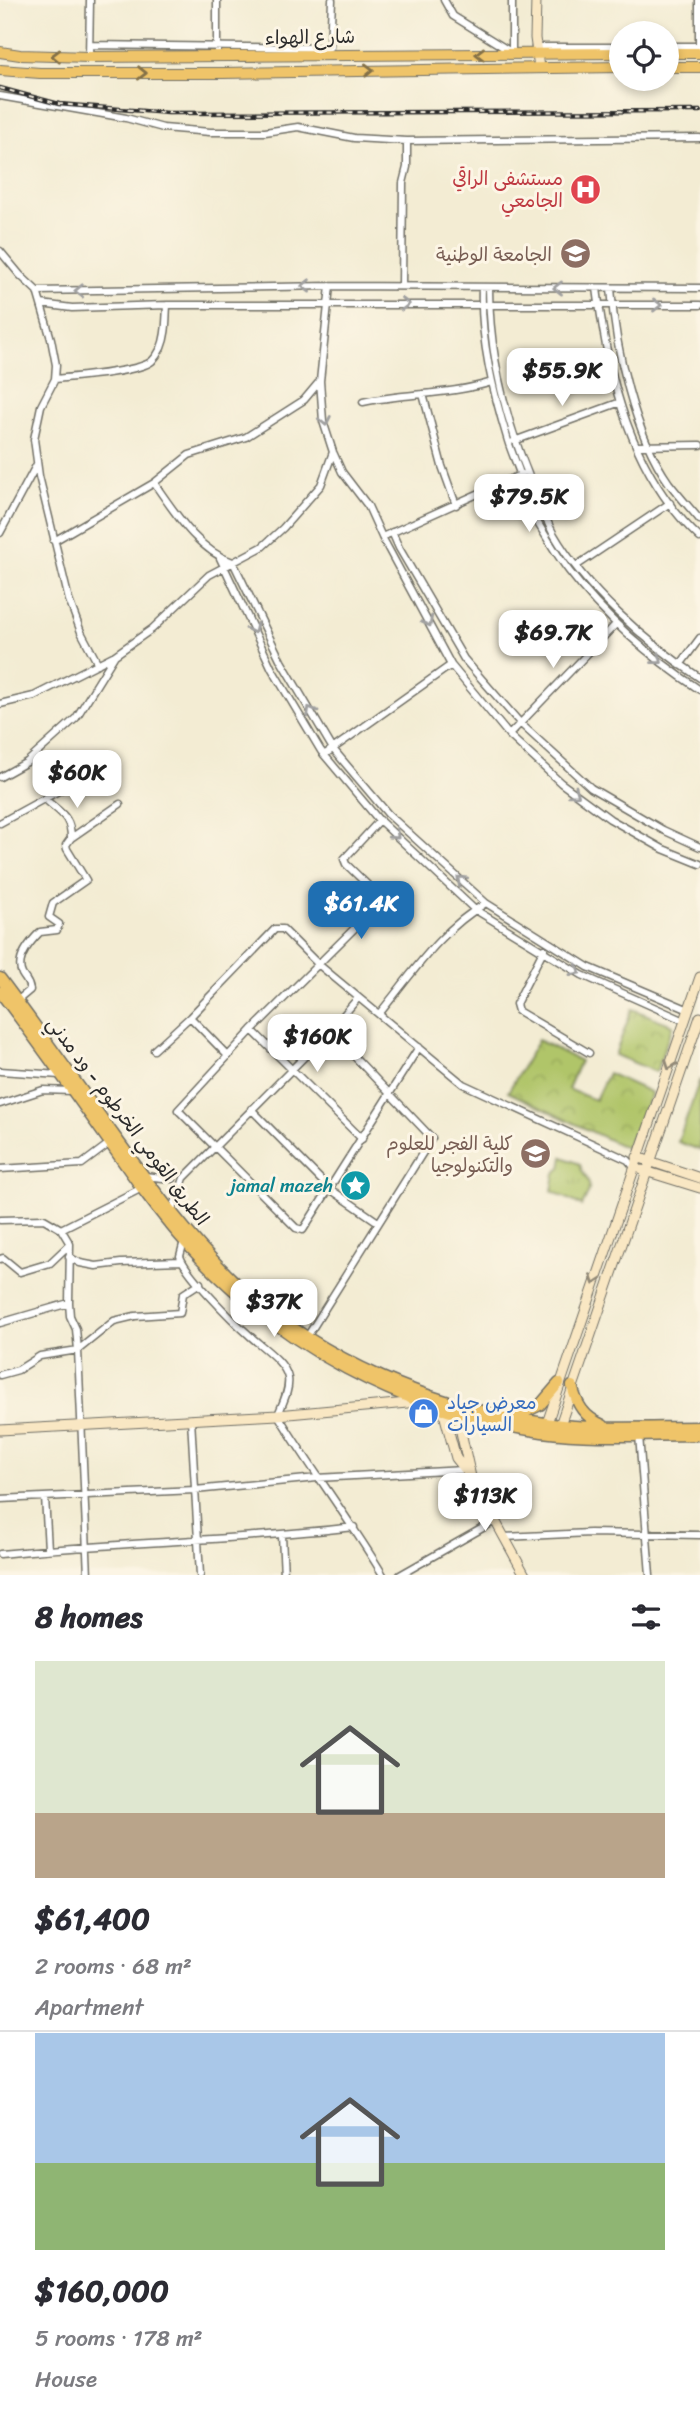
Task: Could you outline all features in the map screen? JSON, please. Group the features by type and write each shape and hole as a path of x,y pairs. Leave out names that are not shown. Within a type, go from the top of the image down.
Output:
{"highway":[{"name":"الطريق القومي الخرطوم - ود مدني","path":"0,978 184,1241 230,1288 302,1344 361,1377 418,1402 506,1426 554,1433 700,1435"},
{"name":"الطريق القومي الخرطوم - ود مدني","path":"0,992 110,1143 143,1182 234,1281 307,1337 364,1369 419,1393 479,1411 561,1425 700,1427"},
{"path":"513,1418 540,1405 559,1383"},
{"path":"572,1386 582,1411 594,1421 609,1427"}],"main road":[{"path":"679,52 700,49"},
{"name":"شارع الهواء","path":"0,51 20,55 89,57 217,52 512,53 536,50 609,53"},
{"path":"679,67 700,66"},
{"name":"شارع الهواء","path":"0,70 40,73 222,73 609,67"}],"street":[{"path":"89,57 90,0"},
{"path":"217,0 217,52"},
{"path":"90,45 217,52 330,47 332,0"},
{"path":"444,0 453,16 512,53"},
{"path":"512,0 512,53"},
{"path":"536,0 536,50 539,68"},
{"path":"679,48 700,49 699,0"},
{"path":"536,50 609,47"},
{"path":"0,96 126,118 163,128 245,132 298,127 354,138 407,141 700,138"},
{"path":"402,286 403,183 407,167 407,141"},
{"path":"0,251 37,291 56,365 55,379 41,406 34,439 37,463 69,600 81,632 98,664"},
{"path":"330,286 320,381 323,421 332,452 342,472 368,506 451,665 509,735 561,783 610,819 663,849 700,864"},
{"path":"37,291 330,286 700,288"},
{"path":"485,287 494,381 524,474 554,533 602,597 680,665 700,678"},
{"path":"190,305 191,288"},
{"path":"597,288 618,403 636,446 670,503 700,538"},
{"path":"611,288 631,398 649,446 668,482 700,520"},
{"path":"679,288 680,305"},
{"path":"41,304 72,308 167,305 700,305"},
{"path":"55,379 121,370 152,362 160,351 164,337 167,305"},
{"path":"54,541 154,483 189,454 246,437 304,400 320,381"},
{"path":"363,402 391,396 473,388 494,381"},
{"path":"423,394 438,454 456,505"},
{"path":"512,442 618,403"},
{"path":"636,446 700,445"},
{"path":"0,704 34,696 114,655 152,629 209,575 262,547 283,528 321,485 332,452"},
{"path":"0,533 37,463"},
{"path":"382,537 524,474"},
{"path":"524,474 526,503 568,570 616,624 664,665 700,690"},
{"path":"154,483 188,527 220,558 233,562 284,665 333,749 388,814 486,903 588,967 689,1010 699,1021"},
{"path":"568,570 670,503"},
{"path":"392,532 464,659 521,724 591,788 663,830 700,847"},
{"path":"220,558 272,668 324,755 380,820 474,909 582,975 685,1021 699,1021"},
{"path":"509,735 616,624"},
{"path":"680,665 700,638"},
{"path":"0,777 27,762 76,718 114,655"},
{"path":"272,668 284,665"},
{"path":"324,755 451,665"},
{"path":"0,823 82,778"},
{"path":"45,799 71,825 71,838"},
{"path":"17,1001 30,990 30,984 20,965 28,945 40,932 57,930 59,924 49,917 53,903 86,880 66,845 71,838 120,804"},
{"path":"380,820 344,859 383,900 252,1030 178,1110 296,1228 303,1230 419,1047"},
{"path":"379,1014 452,927 486,903"},
{"path":"154,1050 190,1017 275,929 283,929 318,964 463,1084 633,1161 646,1172 700,1178"},
{"path":"548,943 516,1008 589,1053"},
{"path":"547,1423 633,1161 700,977"},
{"path":"172,1213 180,1182 330,1031 358,998"},
{"path":"190,1017 228,1056"},
{"path":"561,1425 572,1386 699,1021"},
{"path":"252,1030 362,1139"},
{"path":"307,1337 432,1138 330,1031"},
{"path":"0,1070 60,1075"},
{"path":"0,1104 43,1090 72,1091"},
{"path":"251,1109 330,1189 378,1222"},
{"path":"653,1110 666,1114"},
{"path":"0,1169 82,1164 110,1143"},
{"path":"633,1161 649,1161 700,1188"},
{"path":"61,1229 143,1182 180,1182"},
{"path":"0,1220 44,1219 61,1229 70,1244 69,1303 78,1350 88,1575"},
{"path":"184,1241 180,1253 181,1261 239,1326 276,1359 288,1375 288,1385 278,1415"},
{"path":"0,1259 3,1258 20,1272 50,1263 70,1244"},
{"path":"69,1257 80,1263 96,1266 181,1261"},
{"path":"0,1375 18,1370 40,1356 78,1350 114,1321 135,1316 180,1313 183,1294 200,1283"},
{"path":"0,1323 69,1303"},
{"path":"0,1430 278,1415 418,1402"},
{"path":"443,1410 453,1452 525,1575"},
{"path":"457,1414 467,1474"},
{"path":"278,1415 383,1575"},
{"path":"191,1419 200,1575"},
{"path":"639,1435 650,1575"},
{"path":"0,1499 195,1490 317,1478 467,1474"},
{"path":"45,1497 48,1549"},
{"path":"400,1575 495,1521"},
{"path":"0,1554 86,1545 282,1536 354,1527"},
{"path":"504,1537 600,1533 700,1535"},
{"path":"282,1536 284,1575"}],"green space":[{"path":"632,1009 673,1025 656,1072 615,1055"},
{"path":"538,1040 580,1061 568,1089 595,1100 608,1073 652,1093 626,1148 508,1092"},
{"path":"700,1079 700,1150 678,1142"},
{"path":"563,1157 580,1164 588,1181 589,1191 582,1206 552,1191 555,1173 561,1168"}],"railway":[{"path":"0,88 59,104 168,113 700,111"}],"place":[{"name":"مستشفى الراقي الجامعي","path":"586,189"},
{"name":"الجامعة الوطنية","path":"575,254"},
{"name":"كلية الفجر للعلوم والتكنولوجيا","path":"536,1154"},
{"name":"jamal mazeh","path":"356,1185"},
{"name":"معرض جياد السيارات","path":"424,1413"}]}
